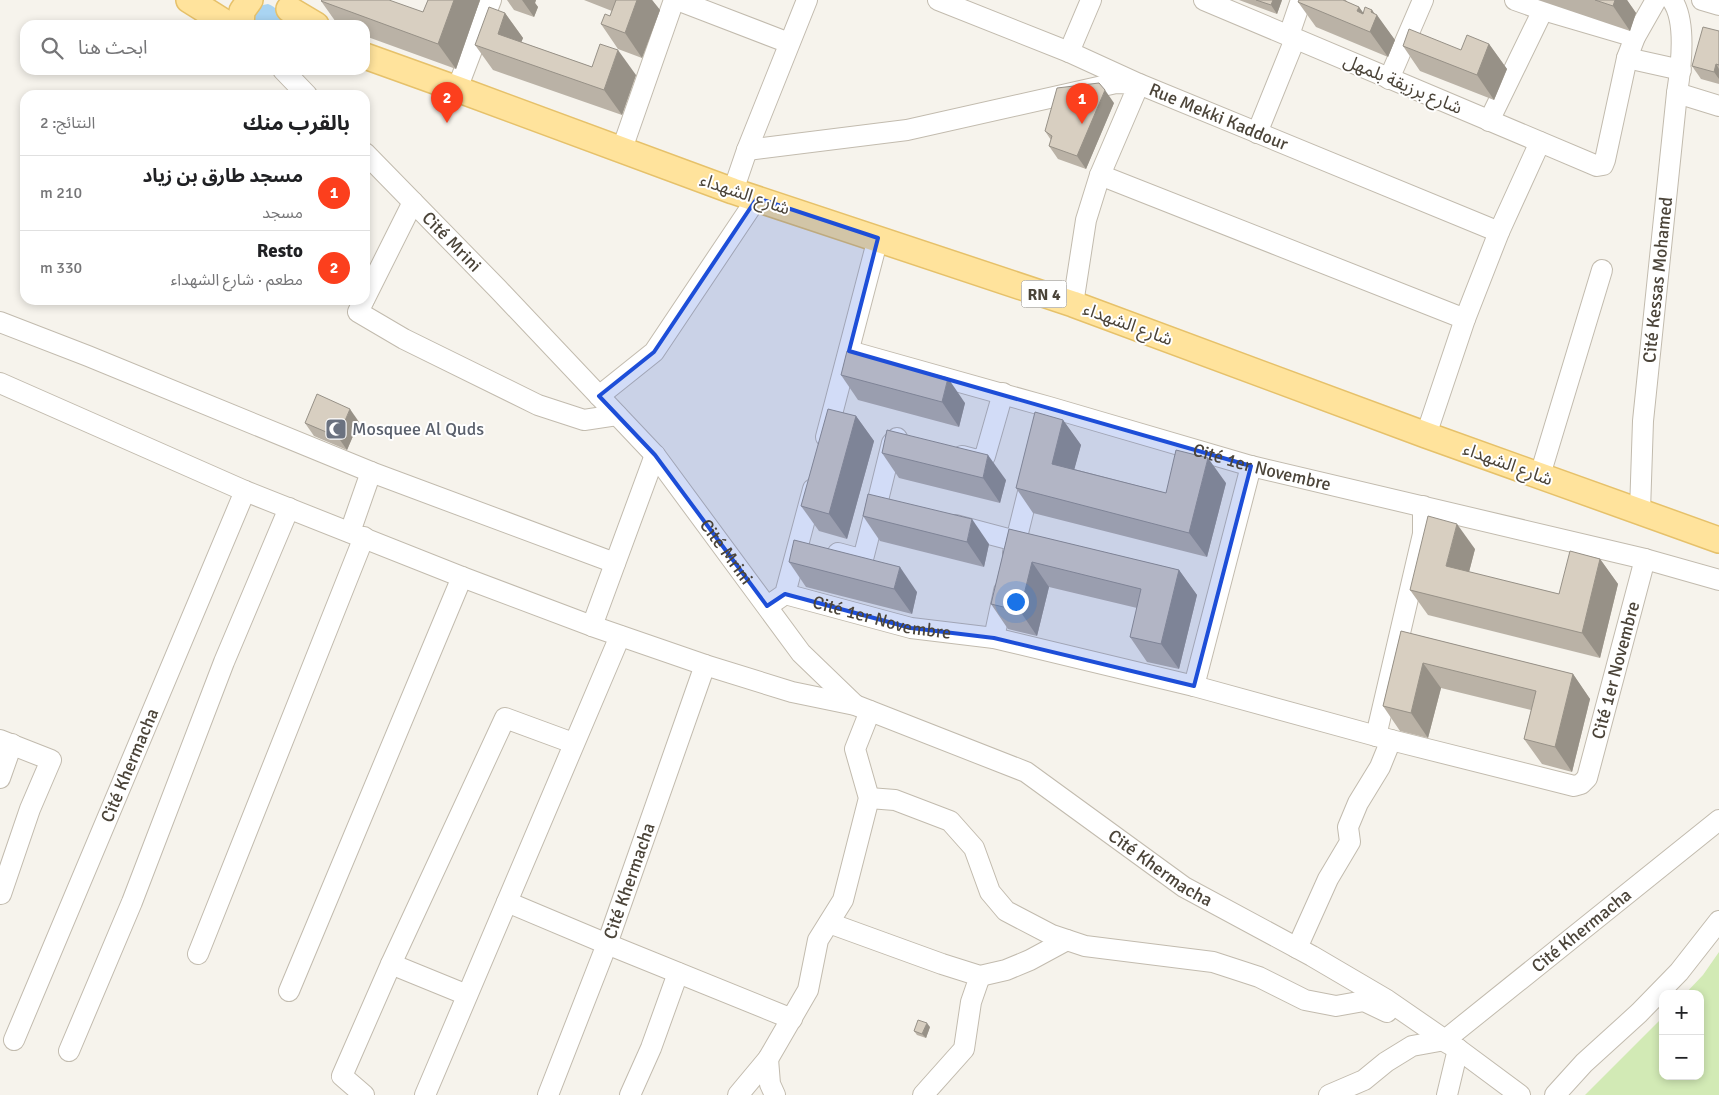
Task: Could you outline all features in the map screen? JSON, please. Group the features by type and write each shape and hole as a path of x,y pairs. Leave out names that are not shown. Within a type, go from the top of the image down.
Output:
{"main road":[{"path":"189,0 221,20"},
{"path":"241,20 242,11 250,0"},
{"path":"288,8 308,20"},
{"name":"شارع الشهداء","path":"370,58 733,191 1073,304 1426,435 1719,540"}],"street":[{"path":"457,89 491,0"},
{"path":"622,149 676,0 789,43"},
{"path":"733,191 747,150 807,0"},
{"name":"Rue Mekki Kaddour","path":"938,0 1069,52 1139,84 1499,232"},
{"path":"1069,52 1091,0"},
{"name":"شارع برزيقة بلمهل","path":"1204,0 1598,166 1602,165 1606,160 1627,58"},
{"path":"1257,133 1292,37 1301,0"},
{"path":"1389,79 1423,0"},
{"path":"1515,0 1635,38"},
{"path":"1656,0 1635,38 1627,58 1680,70"},
{"name":"Cité Kessas Mohamed","path":"1640,511 1643,421 1680,70 1680,25 1676,6 1672,0"},
{"path":"1702,0 1719,5"},
{"path":"1489,121 1543,10"},
{"path":"288,75 302,90"},
{"path":"747,150 907,130 1116,83 1139,84 1100,175 1086,220 1073,304"},
{"path":"1677,93 1719,106"},
{"path":"1426,435 1466,319 1499,232 1540,142"},
{"name":"Cité Mrini","path":"370,158 498,289 655,455 801,653 862,708"},
{"path":"1100,175 1466,319"},
{"path":"599,396 654,352 757,198"},
{"path":"370,287 413,202"},
{"path":"822,456 878,238"},
{"path":"1540,475 1602,270"},
{"path":"361,305 358,312 404,339 538,405 584,420 617,415"},
{"path":"0,322 371,472 615,563"},
{"name":"Cité 1er Novembre","path":"785,594 911,628 994,638 1194,686 1383,738 1574,786 1581,784 1587,778 1645,559 1047,416 1003,394 849,351"},
{"name":"Cité Khermacha","path":"0,383 245,491 462,577 592,626 705,665 792,692 862,708 1026,772 1184,887 1298,948 1387,1000 1451,1044"},
{"path":"942,450 977,460 985,456 1003,394"},
{"path":"799,542 860,560 863,558 886,507 892,443 898,438 915,443"},
{"path":"994,638 1037,454"},
{"path":"592,626 655,455"},
{"path":"1194,686 1251,466"},
{"path":"198,954 357,535 371,472"},
{"path":"767,606 785,594 816,475"},
{"name":"Cité Khermacha","path":"14,1040 245,491"},
{"path":"1298,948 1328,879 1350,842 1348,826 1358,803 1380,767 1383,738 1422,534 1423,506"},
{"path":"69,1051 132,902 224,662 289,508"},
{"path":"942,521 1016,540"},
{"path":"1645,559 1719,580"},
{"path":"289,991 462,577"},
{"path":"425,1095 620,636"},
{"name":"Cité Khermacha","path":"548,1095 607,944 705,665"},
{"path":"738,1095 768,1059 808,990 818,940 843,900 870,798 855,749 862,708"},
{"path":"364,1095 342,1076 391,964 504,718 573,743"},
{"path":"0,778 6,742 51,760 30,809 1,894"},
{"path":"870,798 895,800 950,820 974,848 990,892 1006,911 1052,935 1093,948 1213,962 1259,977 1305,1000 1336,1006 1364,1001 1451,1044 1520,1095"},
{"name":"Cité Khermacha","path":"1329,1095 1364,1080 1386,1062 1412,1046 1451,1044 1719,820"},
{"path":"506,902 792,1019"},
{"path":"1555,1095 1584,1063 1639,1013 1678,972 1719,921"},
{"path":"829,923 980,976 1006,970 1030,960 1067,940"},
{"path":"391,964 467,995"},
{"path":"630,1095 651,1048 678,973"},
{"path":"923,1095 964,1049 971,1002 980,976"},
{"path":"1447,1095 1451,1044"},
{"path":"768,1059 770,1084 775,1095"}],"highlighted area":[{"path":"757,198 878,238 849,351 1251,466 1194,686 994,638 911,628 785,594 767,606 655,455 599,396 654,352"}],"green space":[{"path":"1719,952 1719,1095 1585,1095 1659,1021 1659,1080 1704,1080 1704,990 1689,990 1703,975"}],"water":[{"path":"268,4 275,8 279,12 281,20 250,20 250,17 258,6"}],"building":[{"path":"322,0 389,0 423,12 428,0 454,0 438,44"},
{"path":"616,0 637,0 625,33 601,24 605,14 610,16"},
{"path":"1256,0 1273,0 1271,5"},
{"path":"1299,0 1343,0 1359,7 1357,11 1363,14 1365,7 1377,15 1370,32 1298,2"},
{"path":"1595,0 1615,0 1613,6"},
{"path":"489,7 505,13 498,34 592,67 600,44 618,50 604,90 475,45"},
{"path":"1703,27 1719,31 1719,65 1716,64 1714,72 1692,66"},
{"path":"1409,29 1461,50 1467,35 1489,44 1477,75 1403,46"},
{"path":"1099,83 1105,90 1077,156 1049,146 1052,136 1045,131 1057,88"},
{"path":"847,351 948,378 942,402 841,375"},
{"path":"317,394 350,409 338,437 305,423"},
{"path":"828,409 856,416 829,514 801,506"},
{"path":"1035,412 1063,420 1052,464 1166,493 1176,450 1208,458 1189,533 1016,488"},
{"path":"887,430 988,455 983,478 882,453"},
{"path":"868,494 972,519 967,542 863,516"},
{"path":"1428,516 1457,524 1446,566 1559,594 1570,551 1600,559 1582,633 1410,590"},
{"path":"1009,529 1179,570 1161,644 1130,637 1141,589 1032,562 1020,611 991,604"},
{"path":"794,540 900,567 894,589 789,562"},
{"path":"1401,631 1573,674 1555,747 1524,739 1536,691 1423,663 1411,713 1383,706"},
{"path":"918,1020 927,1023 922,1034 914,1031"}],"place":[{"name":"Resto","path":"447,123"},
{"name":"مسجد طارق بن زياد","path":"1082,124"},
{"name":"Mosquee Al Quds","path":"336,429"}]}
